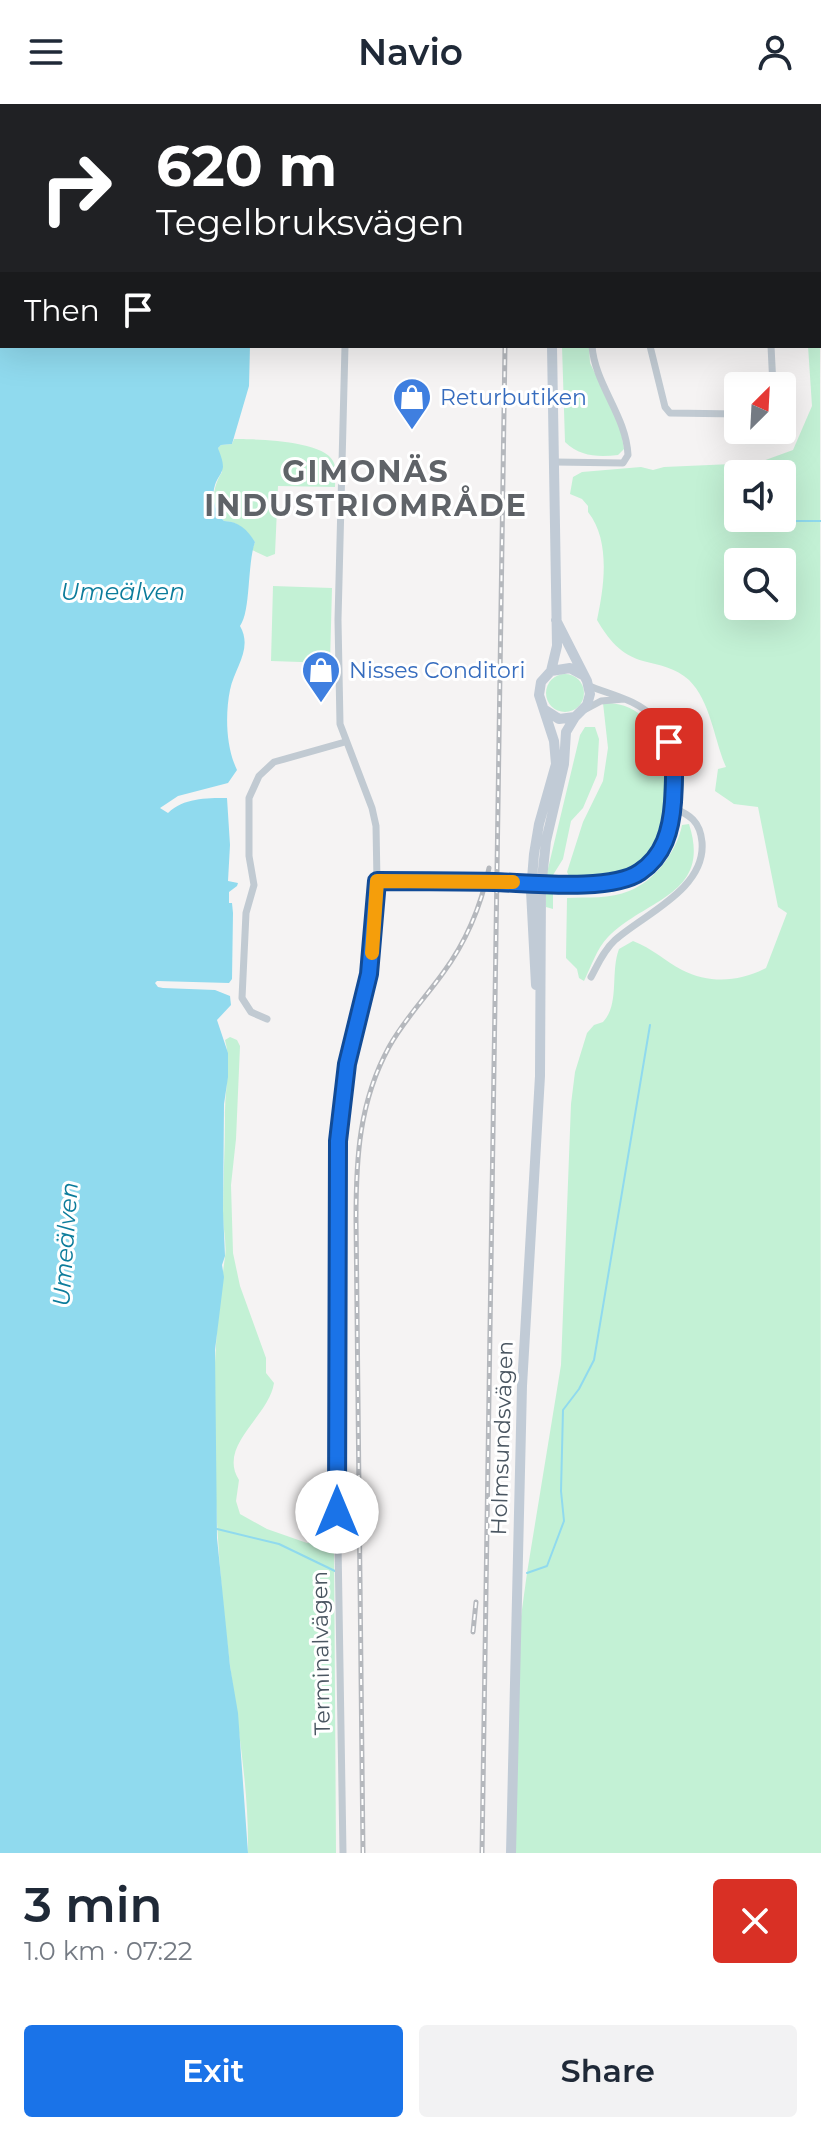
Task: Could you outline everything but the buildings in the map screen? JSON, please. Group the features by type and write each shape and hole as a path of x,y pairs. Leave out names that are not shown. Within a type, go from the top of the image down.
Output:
{"main road":[{"name":"Holmsundsvägen","path":"542,1025 534,957 531,891 539,824 556,764 554,741 540,701 539,688 551,671 557,654 552,348"},
{"name":"Holmsundsvägen","path":"556,620 589,686"},
{"path":"551,671 570,668 583,675"},
{"path":"545,710 559,719 575,717 584,710 589,700 589,686"},
{"name":"Holmsundsvägen","path":"511,1853 522,1386 542,1025 541,888 546,841 564,764 566,732 575,717"}],"street":[{"name":"Terminalvägen","path":"343,1853 337,1482 338,1156 347,1064 369,974 377,881 376,826 372,808 345,742 338,699 345,348"},
{"path":"555,462 623,463 628,455 624,428 595,364 592,348"},
{"path":"650,348 665,407 670,413 724,414"},
{"path":"771,348 772,372"},
{"path":"377,881 587,883 624,880 650,864 665,842 672,807 674,763 669,742 650,713 625,699 589,686"},
{"path":"584,710 601,701 625,699"},
{"path":"267,1019 251,1012 242,998 246,913 254,885 249,856 249,798 259,776 274,762 345,742"},
{"path":"591,977 612,942 674,895 692,877 697,867 702,847 697,823 672,807"}],"green space":[{"path":"562,348 589,348 590,363 620,425 624,449 618,455 590,455 577,451 565,442"},
{"path":"808,348 820,348 821,1853 511,1853 513,1675 561,1365 571,1104 575,1072 587,1033 608,1015 619,949 633,941 682,970 703,978 724,980 745,976 766,968 787,913 778,907 758,807 734,804 715,791 718,769 726,767 707,710 696,689 679,673 635,658 622,650 597,620 602,593 603,550 588,506 582,499 570,494 573,477 582,472 641,467 653,470 724,464 724,532 796,532 796,460 765,460 793,450 812,406"},
{"path":"234,439 303,445 327,454 334,464 335,487 278,486 275,554 267,557 252,550 255,542 252,538 238,525 224,521 216,509 216,484 222,472 218,448 232,444"},
{"path":"273,586 332,588 330,663 271,661"},
{"path":"565,674 579,679 584,693 579,707 565,712 551,707 546,693 551,679"},
{"path":"603,703 621,705 635,711 654,732 660,746 664,777 660,828 645,858 625,871 590,877 569,876 567,872 583,822 603,781 608,748"},
{"path":"585,727 595,727 599,739 597,775 583,808 571,821 563,859 553,875 553,909 546,907 546,877 580,735"},
{"path":"689,824 694,848 692,866 684,881 608,937 597,952 584,981 579,978 577,969 566,958 567,898 614,895 639,886 656,873 670,855 682,825"},
{"path":"230,1037 237,1040 240,1046 231,1185 233,1253 240,1286 266,1358 266,1373 274,1383 263,1408 234,1455 239,1480 236,1501 240,1514 267,1529 307,1543 334,1539 336,1853 248,1853 245,1782 221,1579 215,1461 215,1365 225,1252 223,1203 228,1059 225,1040"}],"water":[{"name":"Umeälven","path":"0,348 250,348 249,386 232,444 218,448 223,467 213,494 216,509 224,521 242,527 255,542 246,610 240,626 244,634 244,650 230,690 227,710 229,741 237,770 228,783 178,796 160,808 168,813 188,802 227,798 230,845 228,881 238,883 229,892 233,913 232,979 229,983 155,983 163,988 215,990 230,996 231,1005 217,1020 228,1053 228,1077 224,1104 224,1277 215,1350 217,1538 238,1713 248,1853 0,1853"}],"waterway":[{"path":"796,521 821,521"},
{"path":"527,1573 547,1566 564,1521 561,1491 563,1410 579,1389 594,1360 650,1025"},
{"path":"217,1529 279,1544 337,1572"}],"railway":[{"path":"482,1853 505,348"},
{"path":"363,1853 356,1219 361,1131 371,1088 389,1047 459,949 477,910 489,868"},
{"path":"473,1632 476,1602"}],"slow traffic":[{"path":"372,953 377,881 513,882"}],"place":[{"name":"Returbutiken","path":"412,431"},
{"name":"Nisses Conditori","path":"321,704"}],"district":[{"name":"GIMONÄS INDUSTRIOMRÅDE","path":"366,488"}],"route":[{"path":"337,1512 338,1141 347,1064 369,974 377,881 604,883 624,880 639,873 650,864 665,842 671,819 674,763 669,742"}]}
